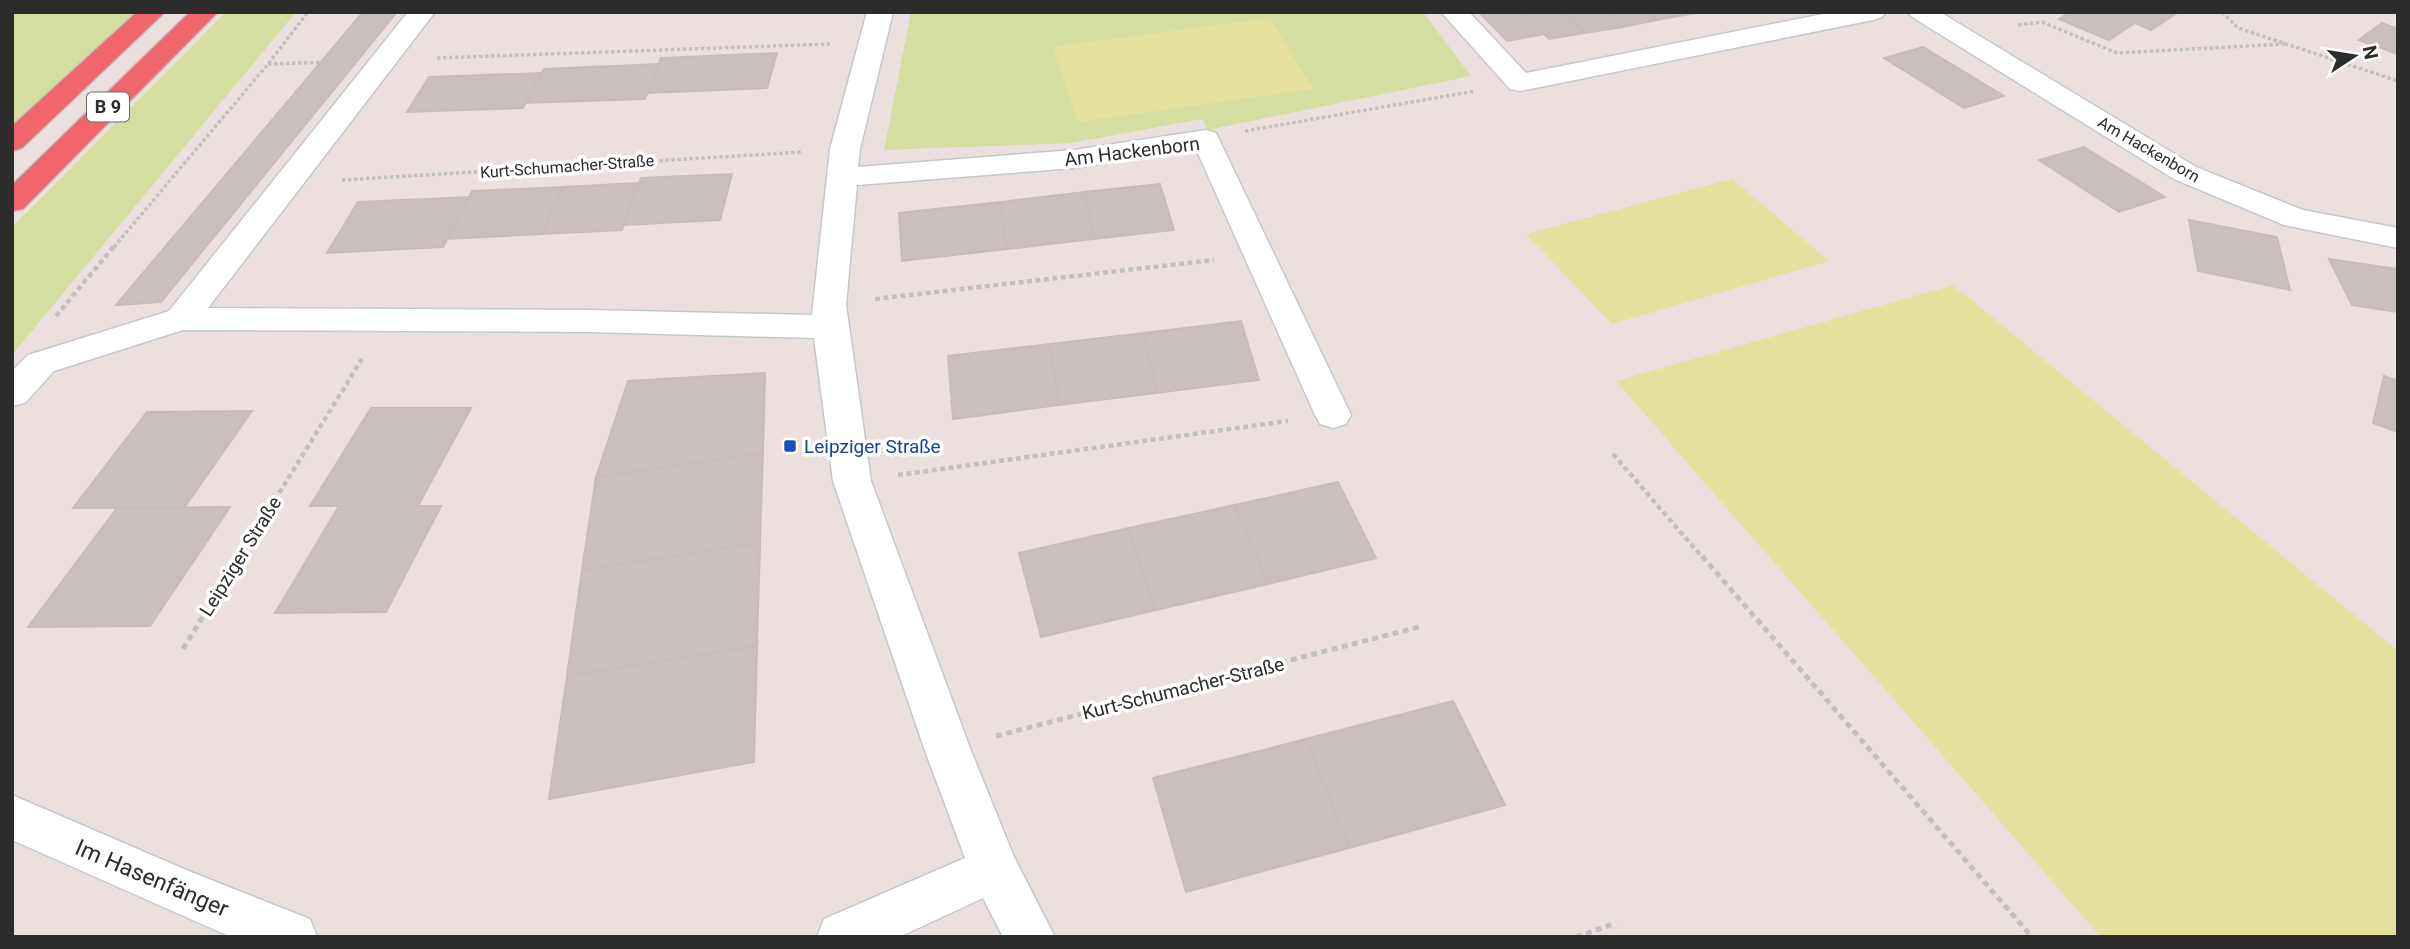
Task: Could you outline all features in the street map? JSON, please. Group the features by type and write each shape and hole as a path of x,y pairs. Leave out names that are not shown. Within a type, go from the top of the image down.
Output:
{"highway":[{"name":"B 9","path":"12,142 152,12"},
{"name":"B 9","path":"12,202 205,12"}],"street":[{"path":"181,318 422,12"},
{"path":"1454,12 1520,83 1873,12"},
{"name":"Am Hackenborn","path":"1921,12 2185,173 2295,218 2398,238"},
{"path":"875,27 843,163 830,316 852,481 947,748 994,869 1030,937"},
{"name":"Am Hackenborn","path":"843,163 1074,159 1206,139 1333,415"},
{"path":"12,394 41,363 181,318 830,316"},
{"name":"Im Hasenfänger","path":"12,817 173,889 292,937"},
{"path":"842,937 994,869"}],"path":[{"path":"67,318 55,318 268,64 307,12"},
{"path":"2222,12 2238,28 2398,81"},
{"path":"2020,25 2042,22 2117,53 2287,44"},
{"path":"268,64 384,61 875,27"},
{"path":"1206,139 1520,83"},
{"name":"Kurt-Schumacher-Straße","path":"289,184 843,163"},
{"path":"830,316 1258,255"},
{"name":"Leipziger Straße","path":"183,649 386,319"},
{"path":"852,481 1333,415"},
{"path":"1613,454 2032,937"},
{"name":"Kurt-Schumacher-Straße","path":"947,748 1419,627"},
{"path":"1576,937 1616,923"}],"green space":[{"path":"12,12 137,12 12,125"},
{"path":"226,12 296,12 12,355 12,227"},
{"path":"911,12 1423,12 1471,76 1208,130 1202,119 1071,143 884,150"}],"shaded area":[{"path":"1270,18 1313,89 1078,122 1052,47"},
{"path":"1732,179 1829,261 1612,324 1526,234"},
{"path":"1953,285 2398,651 2398,937 2101,937 1616,381"}],"building":[{"path":"363,12 397,12 161,302 116,305"},
{"path":"1479,12 1522,12 1544,34 1507,41"},
{"path":"1522,12 1562,12 1584,33 1549,39"},
{"path":"1562,12 1607,12 1623,27 1585,33"},
{"path":"1607,12 1648,12 1657,20 1623,27"},
{"path":"1648,12 1694,12 1695,13 1657,20"},
{"path":"2070,12 2175,14 2151,30 2135,23 2109,40 2059,19"},
{"path":"2382,23 2398,29 2398,54 2359,40"},
{"path":"1923,47 2004,96 1964,108 1884,58"},
{"path":"777,53 767,88 647,93 661,58"},
{"path":"659,64 645,99 525,103 544,69"},
{"path":"541,73 523,108 407,112 429,77"},
{"path":"2084,147 2165,197 2119,212 2039,160"},
{"path":"732,174 720,220 624,225 641,178"},
{"path":"639,183 622,230 542,234 562,187"},
{"path":"1160,184 1174,230 1094,239 1084,192"},
{"path":"562,187 542,234 448,239 472,191"},
{"path":"1084,192 1094,239 1007,249 1000,202"},
{"path":"469,197 443,247 327,253 358,202"},
{"path":"1000,202 1007,249 902,261 899,213"},
{"path":"2189,220 2277,237 2290,290 2198,271"},
{"path":"2329,259 2398,269 2398,312 2352,305"},
{"path":"1241,321 1259,380 1157,393 1143,333"},
{"path":"1143,333 1157,393 1059,405 1049,344"},
{"path":"1049,344 1059,405 953,419 948,356"},
{"path":"765,373 763,453 596,477 628,381"},
{"path":"2384,376 2398,381 2398,432 2373,423"},
{"path":"371,408 471,408 418,506 310,506"},
{"path":"252,411 184,508 73,508 147,412"},
{"path":"763,453 760,543 582,570 596,477"},
{"path":"1338,482 1376,558 1268,584 1235,505"},
{"path":"1235,505 1268,584 1156,610 1129,528"},
{"path":"339,506 441,506 386,612 275,613"},
{"path":"230,507 150,626 28,627 117,508"},
{"path":"1129,528 1156,610 1041,637 1019,553"},
{"path":"760,543 757,646 567,676 582,570"},
{"path":"757,646 754,762 549,799 567,676"},
{"path":"1453,701 1505,805 1349,848 1306,739"},
{"path":"1306,739 1349,848 1186,892 1153,778"}],"place":[{"name":"Leipziger Straße","path":"790,446"}]}
